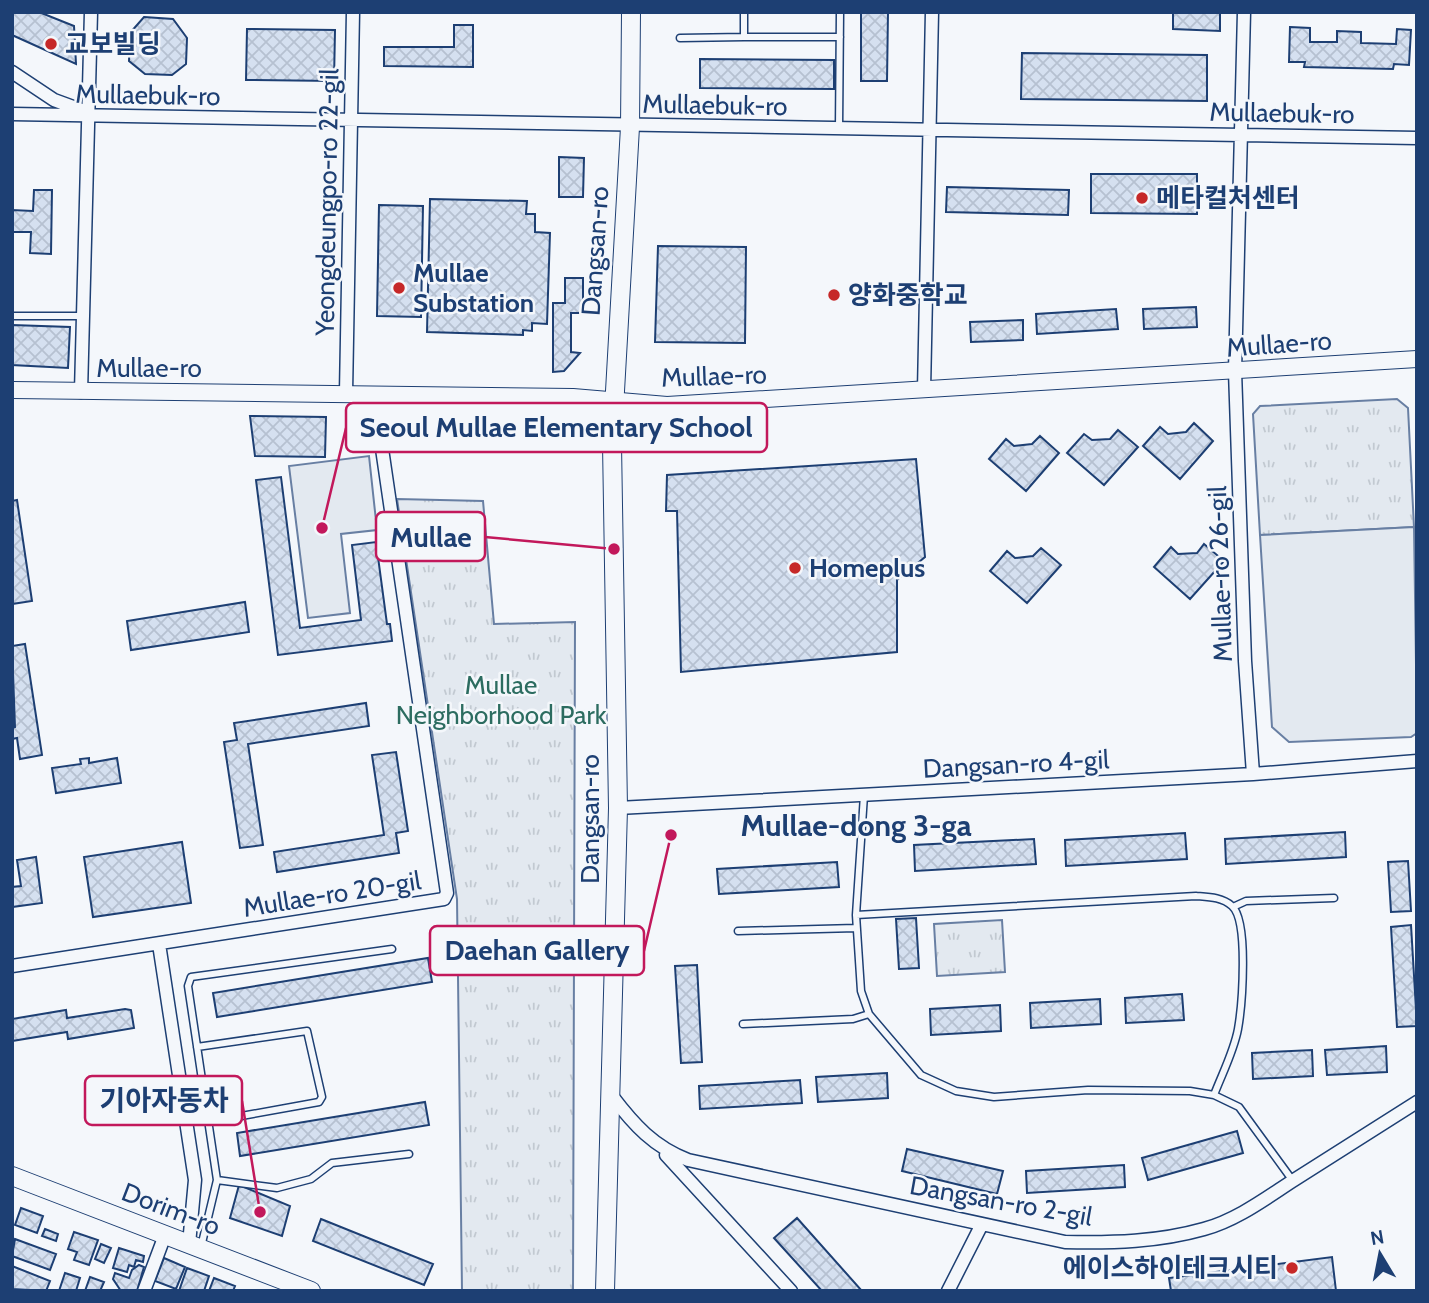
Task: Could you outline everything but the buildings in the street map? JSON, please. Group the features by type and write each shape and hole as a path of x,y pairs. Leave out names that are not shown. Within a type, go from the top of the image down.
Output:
{"main road":[{"name":"Dangsan-ro","path":"605,1291 618,807 613,400 630,127 631,12"},
{"name":"Dorim-ro","path":"12,1176 311,1291"}],"street":[{"path":"81,392 90,12"},
{"name":"Yeongdeungpo-ro 22-gil","path":"346,393 353,12"},
{"path":"924,390 932,12"},
{"name":"Mullae-ro 26-gil","path":"1244,12 1239,135 1236,371 1245,661 1253,774"},
{"path":"12,72 54,100 84,111 88,116"},
{"name":"Mullaebuk-ro","path":"12,114 630,127 1417,138"},
{"name":"Mullae-ro","path":"12,390 346,393 613,400 667,405 1417,359"},
{"name":"Mullae-ro 20-gil","path":"12,966 444,899 447,893 373,394"},
{"name":"Dangsan-ro 4-gil","path":"618,807 1253,774 1417,761"},
{"path":"159,944 195,1180 195,1246"},
{"name":"Dangsan-ro 2-gil","path":"612,1096 634,1124 658,1147 688,1160 1065,1242 1130,1242 1207,1229 1239,1215 1417,1102"},
{"path":"658,1147 791,1291"},
{"path":"948,1291 982,1224"},
{"path":"144,1291 165,1235"}],"lane":[{"path":"744,12 744,37"},
{"path":"839,130 840,12"},
{"path":"680,38 839,37"},
{"path":"12,316 83,316"},
{"path":"864,795 856,915 861,991 869,1014 920,1075 956,1091 995,1097 1088,1090 1190,1091 1214,1096 1239,1107 1293,1181"},
{"path":"856,915 1196,896 1222,900 1233,907 1242,950 1238,1031 1214,1096"},
{"path":"1233,907 1246,901 1334,898"},
{"path":"738,932 856,928"},
{"path":"195,1246 217,1180 188,986 191,977 391,949"},
{"path":"743,1024 853,1018 869,1014"},
{"path":"197,1047 307,1031 322,1097 319,1102 208,1122"},
{"path":"217,1180 277,1188 311,1179 332,1163 409,1154"}],"green space":[{"path":"1397,399 1408,408 1414,527 1260,535 1253,414 1260,406"},
{"path":"369,456 377,530 341,534 350,613 308,618 289,466"},
{"name":"Mullae Neighborhood Park","path":"397,499 483,501 494,624 575,622 573,1291 462,1291 457,899"},
{"path":"1414,527 1417,733 1411,737 1289,742 1272,727 1260,535"},
{"path":"1002,920 1005,972 937,976 934,924"}],"place":[{"name":"교보빌딩","path":"51,44"},
{"name":"메타컬처센터","path":"1142,198"},
{"name":"Mullae Substation","path":"399,288"},
{"name":"양화중학교","path":"834,295"},
{"name":"Seoul Mullae Elementary School","path":"322,528"},
{"name":"Mullae","path":"614,549"},
{"name":"Homeplus","path":"795,568"},
{"name":"Daehan Gallery","path":"671,835"},
{"name":"기아자동차","path":"260,1212"},
{"name":"에이스하이테크시티","path":"1292,1268"}],"district":[{"name":"Mullae-dong 3-ga","path":"856,825"}]}
